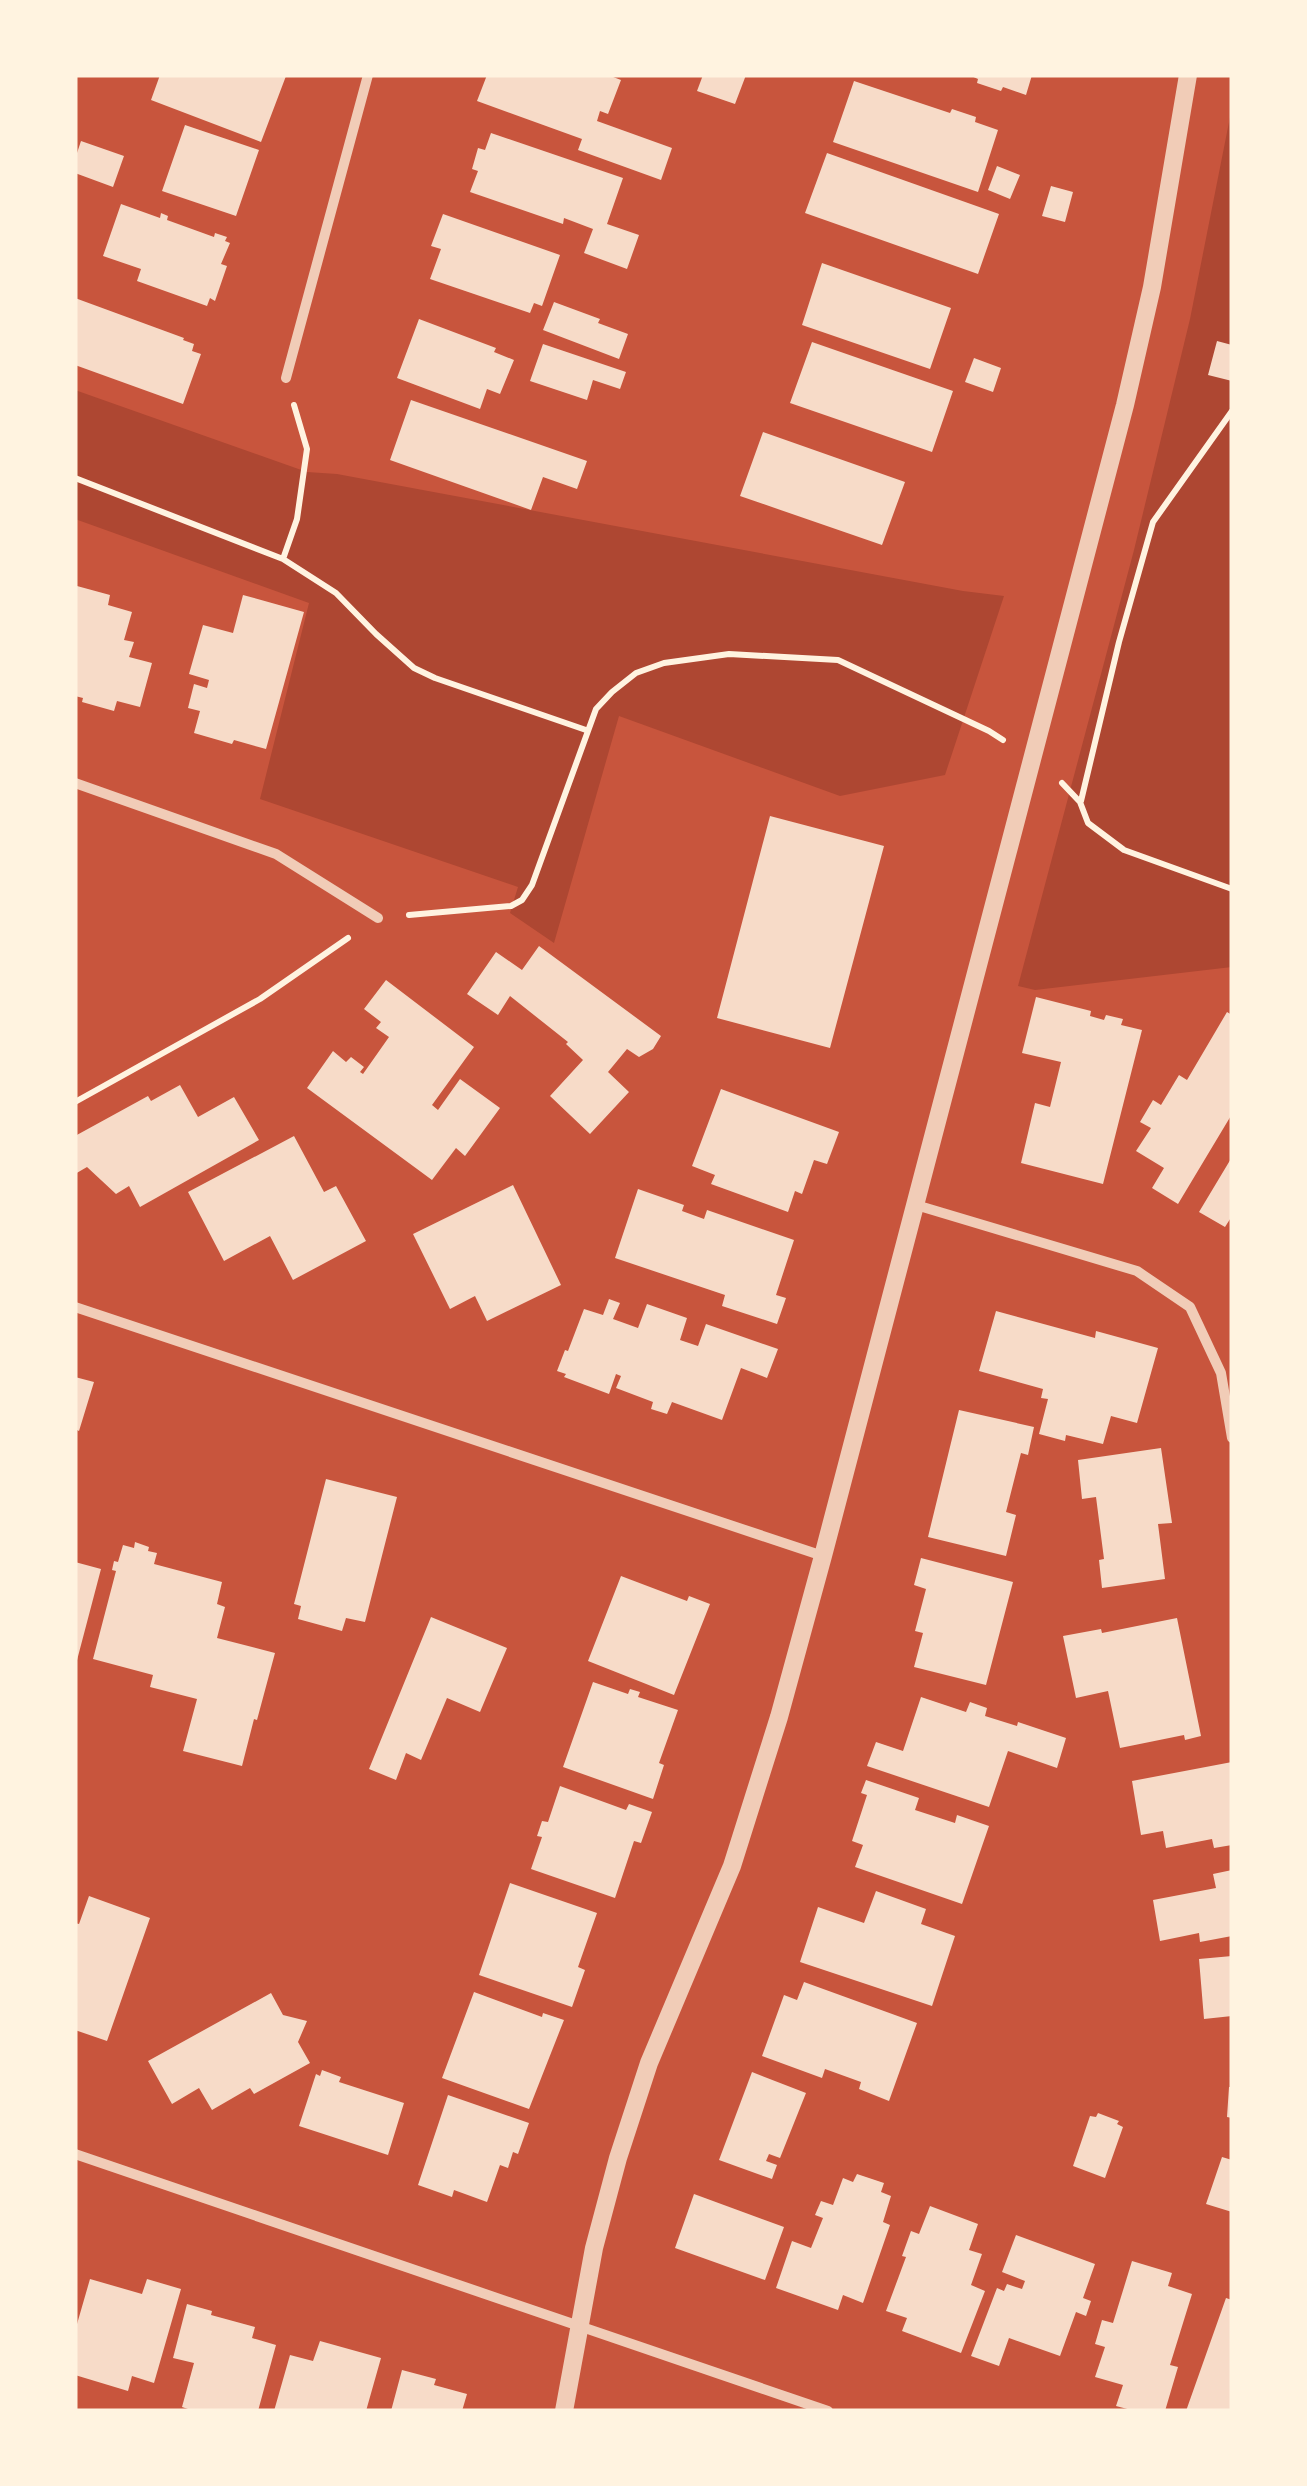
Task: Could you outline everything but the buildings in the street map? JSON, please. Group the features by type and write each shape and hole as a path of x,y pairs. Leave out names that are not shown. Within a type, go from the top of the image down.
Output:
{"street":[{"path":"286,378 368,75"},
{"path":"564,2411 594,2248 618,2158 649,2063 732,1866 779,1717 916,1205 1125,405 1152,287 1188,75"},
{"path":"75,783 276,854 378,918"},
{"path":"916,1205 1137,1271 1190,1307 1221,1373 1232,1438"},
{"path":"75,1306 822,1556"},
{"path":"75,2154 828,2411"}],"path":[{"path":"284,559 297,520 307,448 286,378"},
{"path":"1232,410 1153,522 1118,642 1080,802 1088,823 1124,850 1232,888"},
{"path":"75,478 284,559 336,593 414,668 586,730"},
{"path":"75,1102 260,999 378,918 511,906 522,900 532,886 596,709 636,674 664,664 729,654 838,660 989,730"}],"shaded area":[{"path":"1232,107 1232,967 1035,990 1018,986 1134,550 1190,319"},
{"path":"75,390 307,472 337,474 1004,596 945,775 840,796 619,716 554,943 510,913 518,887 260,799 309,603 75,519"}]}
